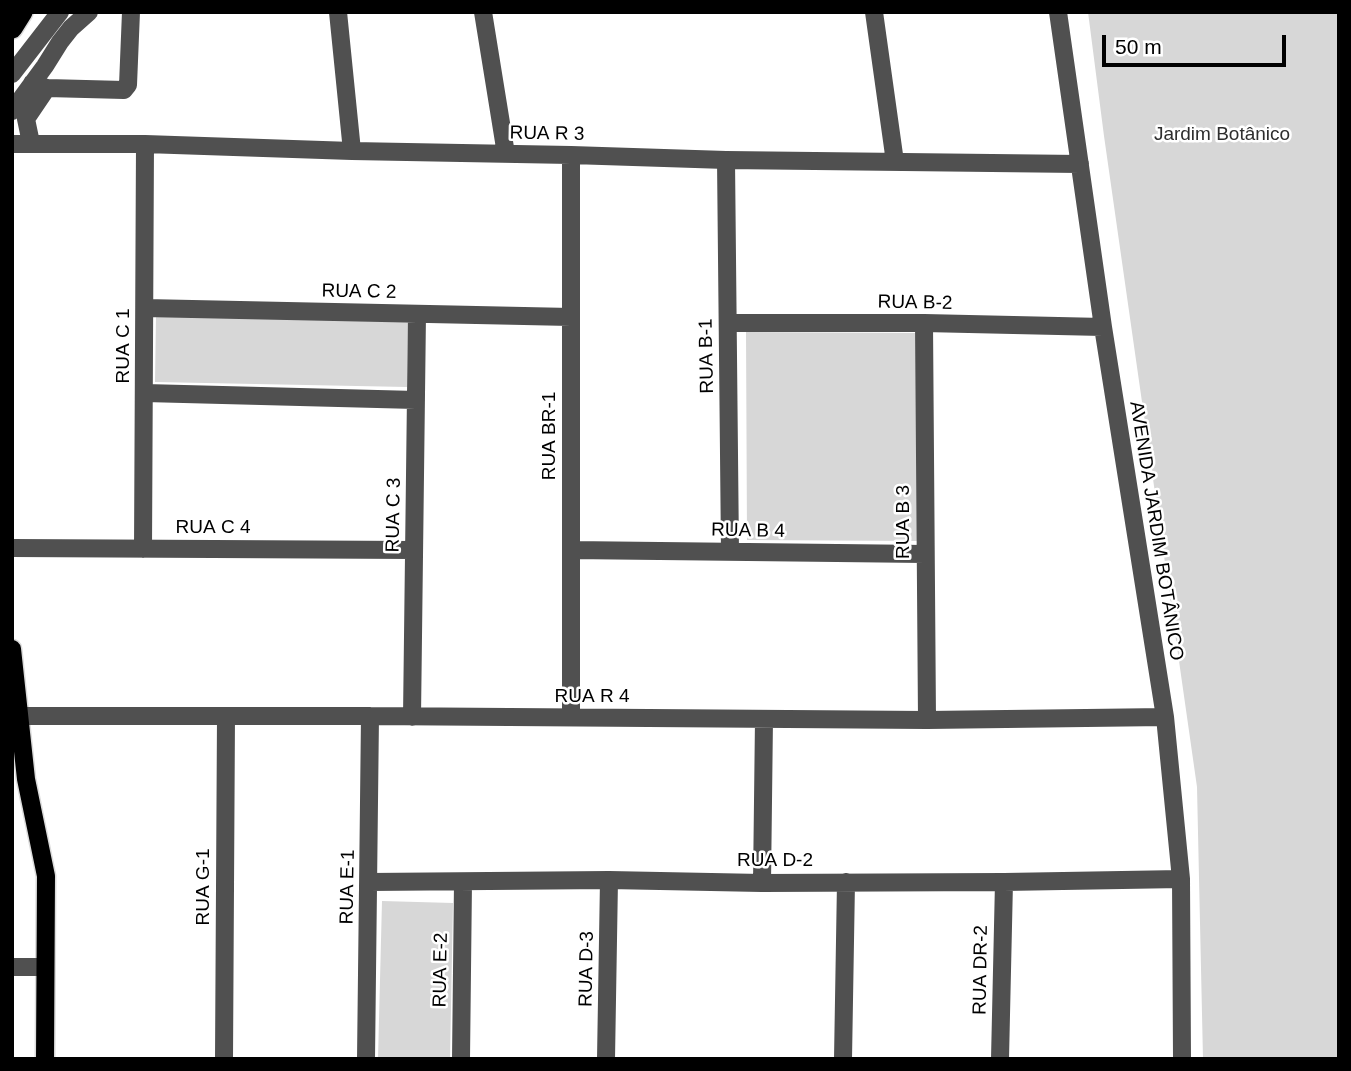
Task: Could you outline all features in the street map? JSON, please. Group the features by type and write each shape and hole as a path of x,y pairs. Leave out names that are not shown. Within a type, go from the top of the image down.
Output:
{"highway":[{"path":"12,28 22,12"}],"main road":[{"path":"12,649 26,779 46,876 45,1059"},
{"path":"12,742 25,760"}],"street":[{"path":"12,74 60,12"},
{"path":"31,143 26,119 40,86 60,41 89,12"},
{"path":"12,111 40,86 124,90 128,85 131,12"},
{"path":"338,12 352,151"},
{"path":"483,12 506,154"},
{"path":"874,12 895,162"},
{"name":"AVENIDA JARDIM BOTÂNICO","path":"1058,12 1103,327 1165,717 1181,879 1182,1059"},
{"name":"RUA R 3","path":"12,144 145,144 726,160 1080,164"},
{"name":"RUA C 1","path":"143,549 145,144"},
{"name":"RUA BR-1","path":"571,155 571,718"},
{"name":"RUA B-1","path":"726,160 730,552"},
{"name":"RUA C 2","path":"145,308 571,317"},
{"name":"RUA C 3","path":"412,717 417,314"},
{"name":"RUA B-2","path":"728,323 1103,327"},
{"name":"RUA B 3","path":"923,323 927,720"},
{"path":"145,393 416,400"},
{"name":"RUA C 4","path":"12,548 414,550"},
{"name":"RUA B 4","path":"571,551 925,554"},
{"name":"RUA R 4","path":"20,716 927,720 1165,717"},
{"name":"RUA G-1","path":"224,1059 226,716"},
{"name":"RUA E-1","path":"366,1059 370,716"},
{"path":"762,883 764,719"},
{"name":"RUA D-2","path":"369,882 609,880 762,883 1181,879"},
{"name":"RUA D-3","path":"606,1059 609,880"},
{"name":"RUA E-2","path":"461,1059 463,882"},
{"path":"843,1059 846,882"},
{"name":"RUA DR-2","path":"1000,1059 1004,882"},
{"path":"12,967 45,967"}],"green space":[{"name":"Jardim Botânico","path":"1088,12 1339,12 1339,1059 1203,1059 1197,787"},
{"path":"156,316 408,322 407,387 155,382"},
{"path":"746,332 917,333 917,541 747,540"},
{"path":"382,901 453,903 450,1059 378,1059"}]}
